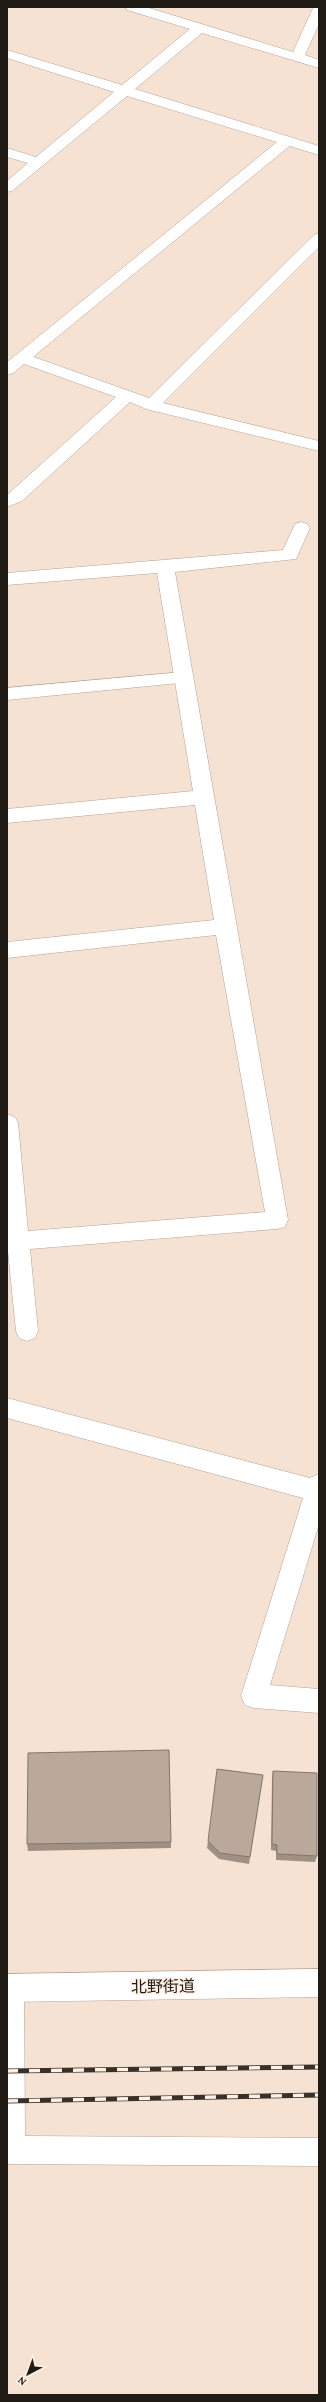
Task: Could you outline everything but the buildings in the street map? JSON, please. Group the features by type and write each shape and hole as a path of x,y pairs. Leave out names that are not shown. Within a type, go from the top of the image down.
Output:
{"street":[{"path":"132,7 319,64"},
{"path":"297,57 319,10"},
{"path":"7,188 200,28"},
{"path":"7,54 319,151"},
{"path":"7,370 288,141"},
{"path":"7,152 38,162"},
{"path":"152,405 319,238"},
{"path":"22,358 152,405 319,446"},
{"path":"7,502 16,497 127,396"},
{"path":"7,579 165,568 290,555 301,528"},
{"path":"18,1241 277,1220 225,926 165,568"},
{"path":"7,694 183,678"},
{"path":"7,816 203,797"},
{"path":"7,950 225,926"},
{"path":"7,1123 27,1331"},
{"path":"7,1408 318,1488 254,1696 319,1701"},
{"name":"北野街道","path":"8,1988 319,1983"},
{"path":"8,1988 9,2150 319,2152"}],"railway":[{"path":"7,2071 319,2067"},
{"path":"7,2101 319,2095"}]}
